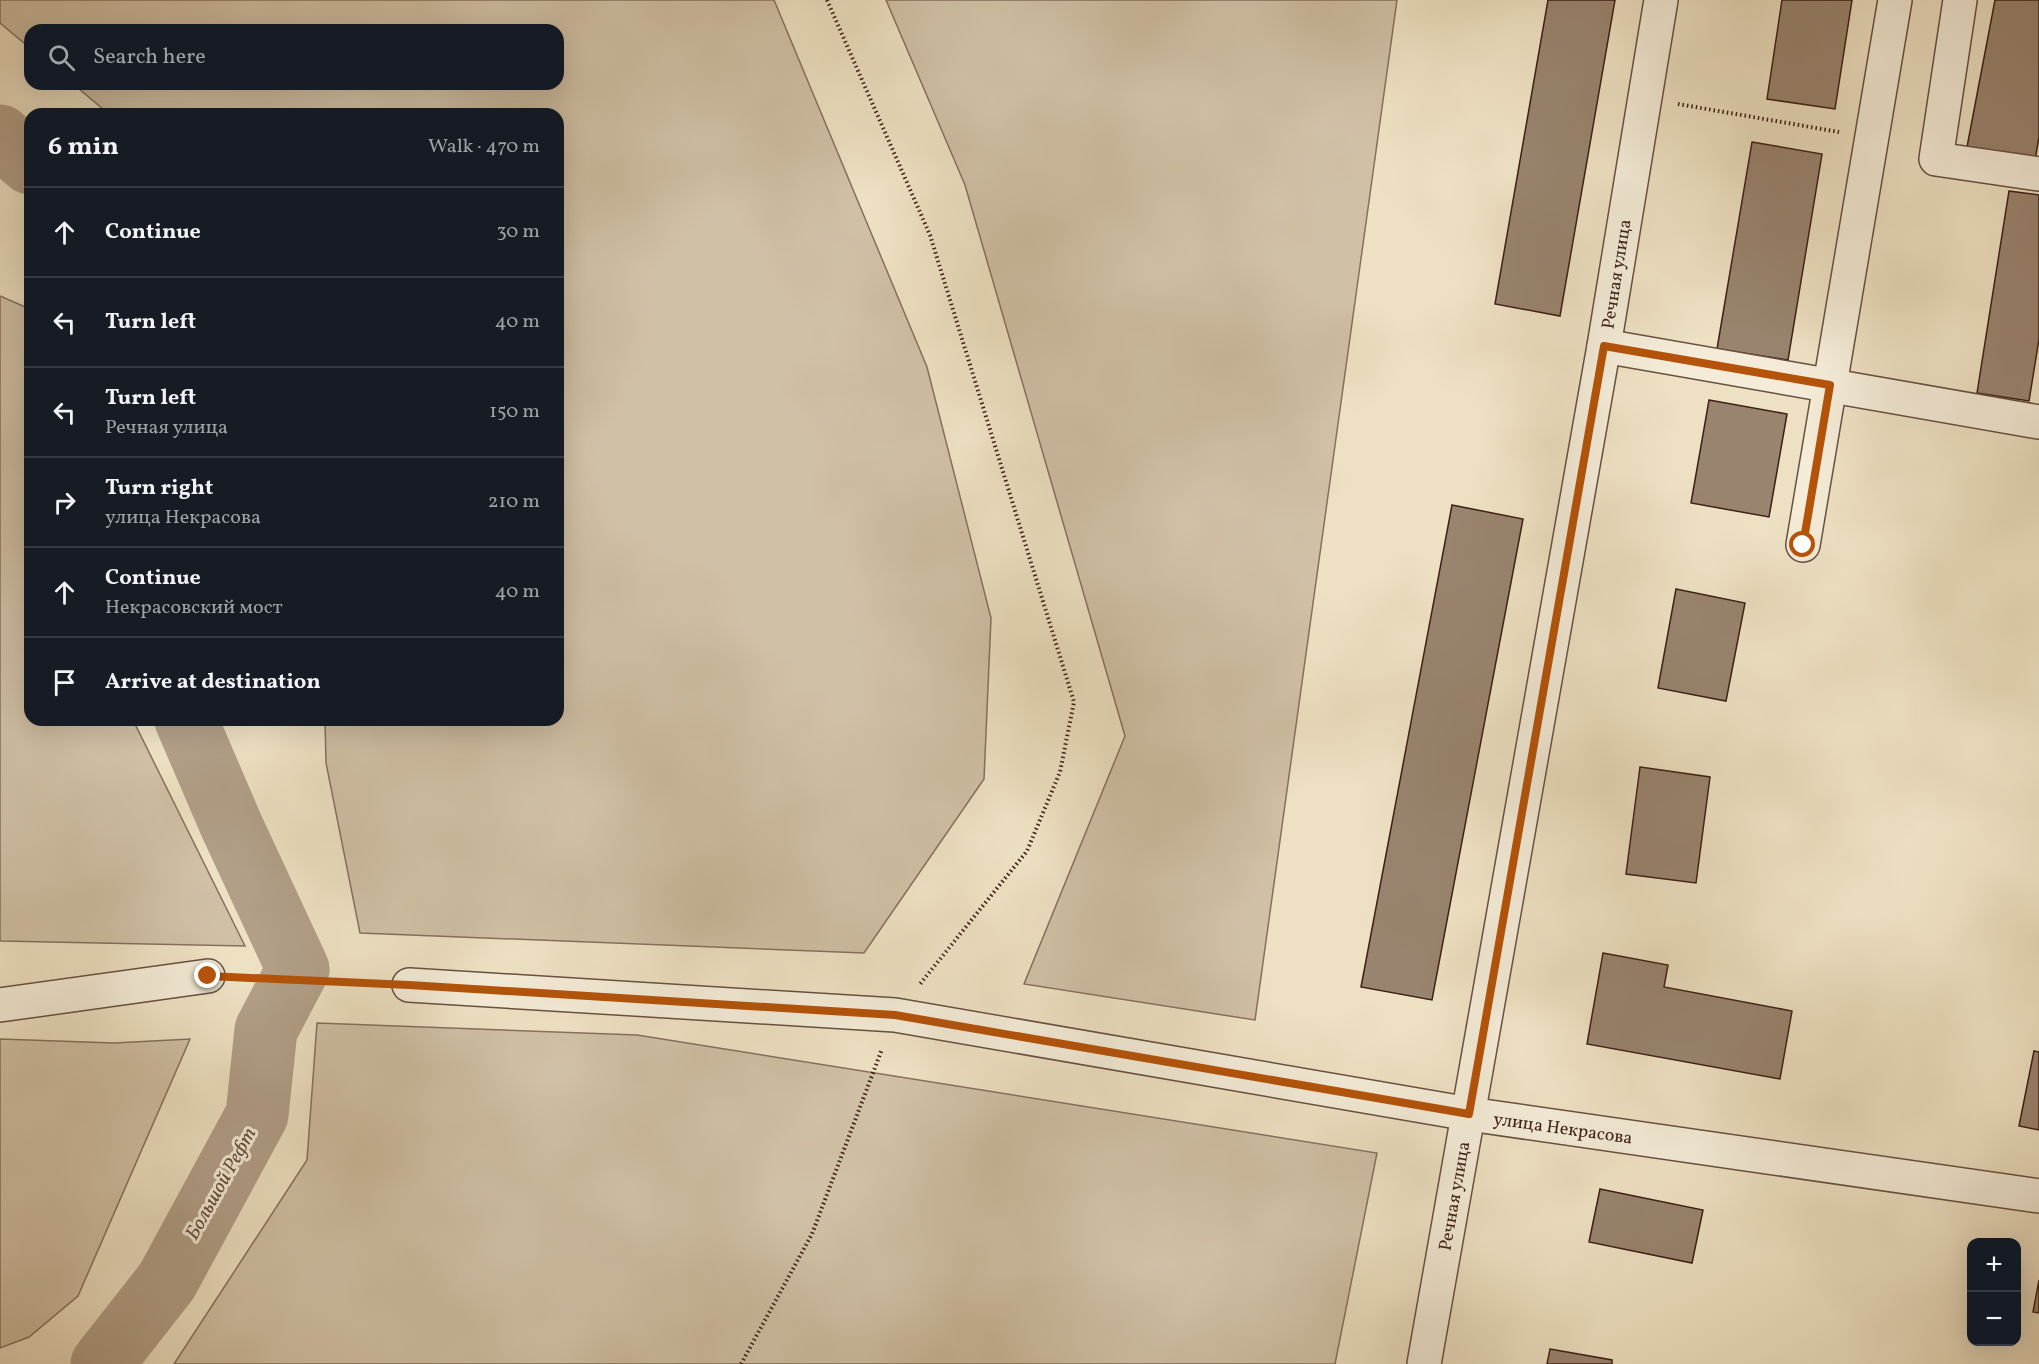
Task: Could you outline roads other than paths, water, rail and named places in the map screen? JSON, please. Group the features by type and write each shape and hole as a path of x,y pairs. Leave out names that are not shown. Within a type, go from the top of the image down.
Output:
{"street":[{"name":"Речная улица","path":"1424,1364 1604,346 1661,0"},
{"path":"1803,545 1895,0"},
{"path":"1960,0 1936,159 2039,174"},
{"path":"1604,346 2039,422"},
{"path":"0,1005 208,976"},
{"name":"улица Некрасова","path":"409,985 895,1015 1469,1114 2039,1196"}],"waterway":[{"name":"Большой Рефт","path":"0,136 24,158"},
{"name":"Большой Рефт","path":"102,1364 167,1281 257,1115 266,1030 298,969 232,827 189,726"}]}
